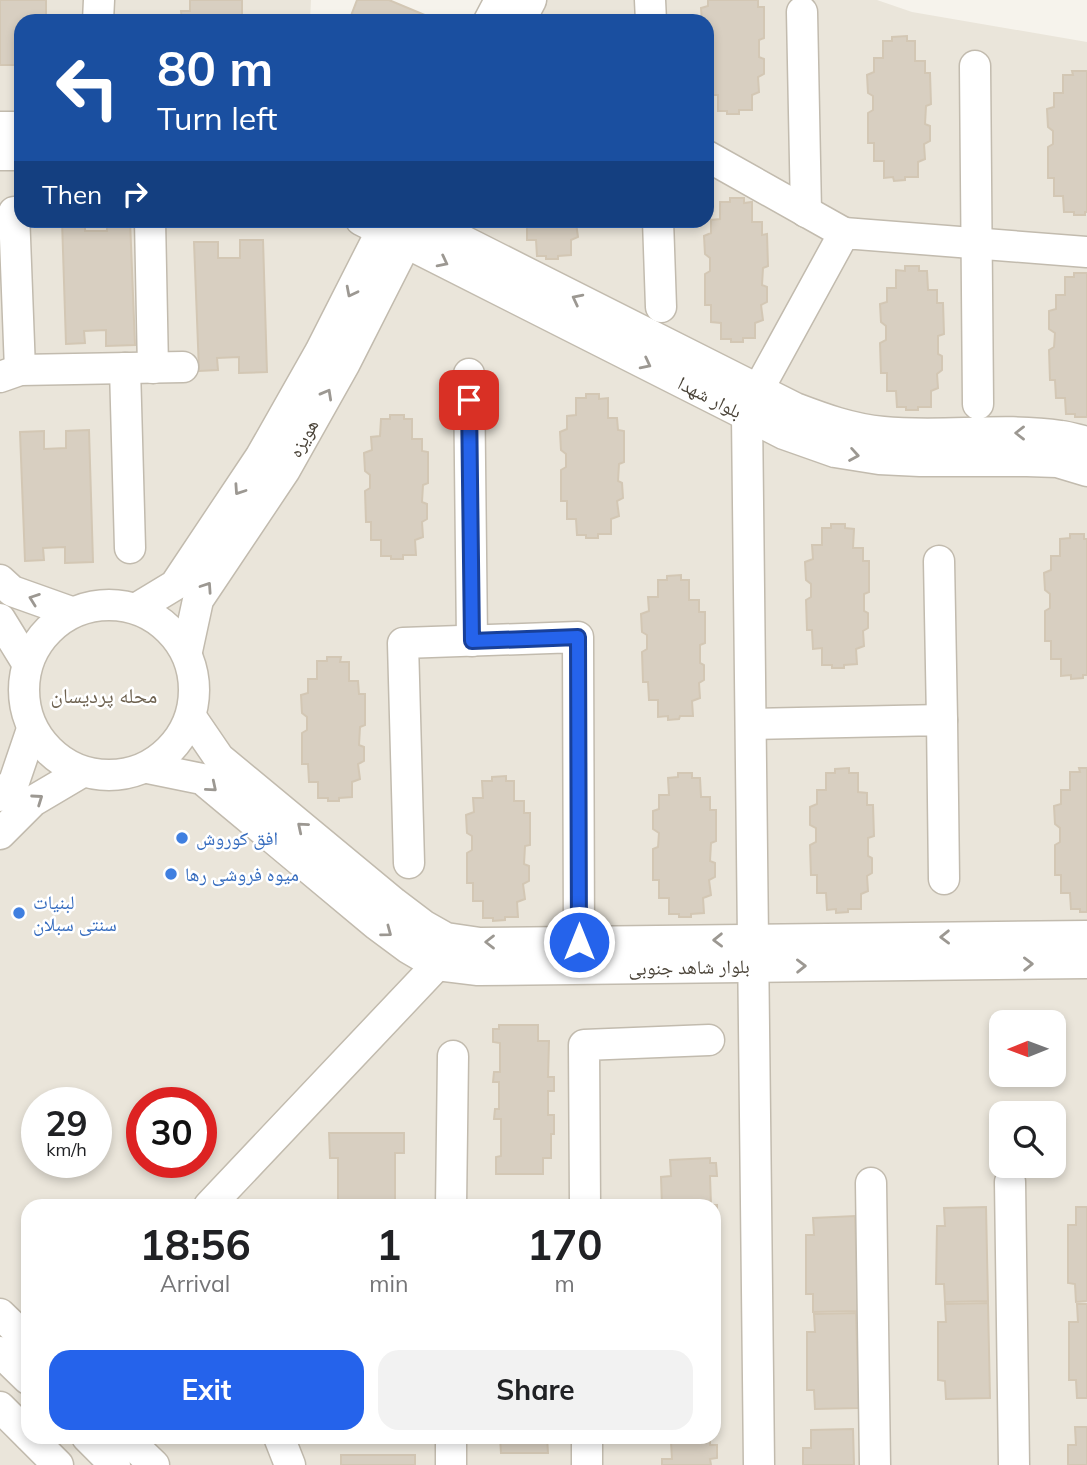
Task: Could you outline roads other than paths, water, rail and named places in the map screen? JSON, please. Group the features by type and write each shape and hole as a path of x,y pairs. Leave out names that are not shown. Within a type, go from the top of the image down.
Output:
{"street":[{"path":"802,12 806,212"},
{"path":"975,66 978,404"},
{"path":"714,160 844,233 1087,252"},
{"path":"14,212 10,374 183,367"},
{"path":"130,548 149,228"},
{"name":"هویزه","path":"137,608 176,585 261,456 395,228"},
{"name":"هویزه","path":"187,652 198,600 285,470 344,365 395,228"},
{"name":"بلوار شهدا","path":"400,228 753,403 784,433 835,452 879,459 920,461 1037,461 1087,471"},
{"path":"658,228 661,307"},
{"path":"759,1465 751,724 753,403 844,233"},
{"path":"469,374 472,641"},
{"name":"بلوار شهدا","path":"753,403 795,408 842,426 882,432 1028,433 1087,442"},
{"path":"939,561 944,879"},
{"path":"0,580 12,591 71,612"},
{"path":"103,604 137,608 166,625 187,652 195,684 191,717 174,747 148,768 116,776 82,772 53,755 32,729 23,696 27,663 44,633 71,612 103,604"},
{"path":"0,619 27,663"},
{"path":"409,863 402,643 578,637 579,942"},
{"name":"بلوار شاهد جنوبی","path":"191,717 219,758 383,895 422,925 446,938 480,943 579,942 753,953 1087,963"},
{"path":"751,724 942,720"},
{"path":"0,796 14,782 32,729"},
{"name":"بلوار شاهد جنوبی","path":"148,768 202,779 377,925 408,948 438,965 478,970 1087,936"},
{"path":"0,834 33,801 82,772"},
{"path":"218,1199 438,965"},
{"path":"585,1199 583,1045 709,1040"},
{"path":"452,1199 453,1056"},
{"path":"1010,1182 1014,1465"},
{"path":"871,1183 875,1465"},
{"path":"0,1314 21,1334"},
{"path":"0,1352 21,1372"},
{"path":"0,1407 21,1428"},
{"path":"37,1444 58,1465"},
{"path":"94,1444 115,1465"},
{"path":"132,1444 154,1465"},
{"path":"282,1444 290,1465"},
{"path":"451,1444 451,1465"},
{"path":"587,1444 587,1465"}],"place":[{"name":"افق کوروش","path":"182,838"},
{"name":"میوه فروشی رها","path":"171,874"},
{"name":"لبنیات سنتی سبلان","path":"19,913"}],"district":[{"name":"محله پردیسان","path":"104,696"}]}
